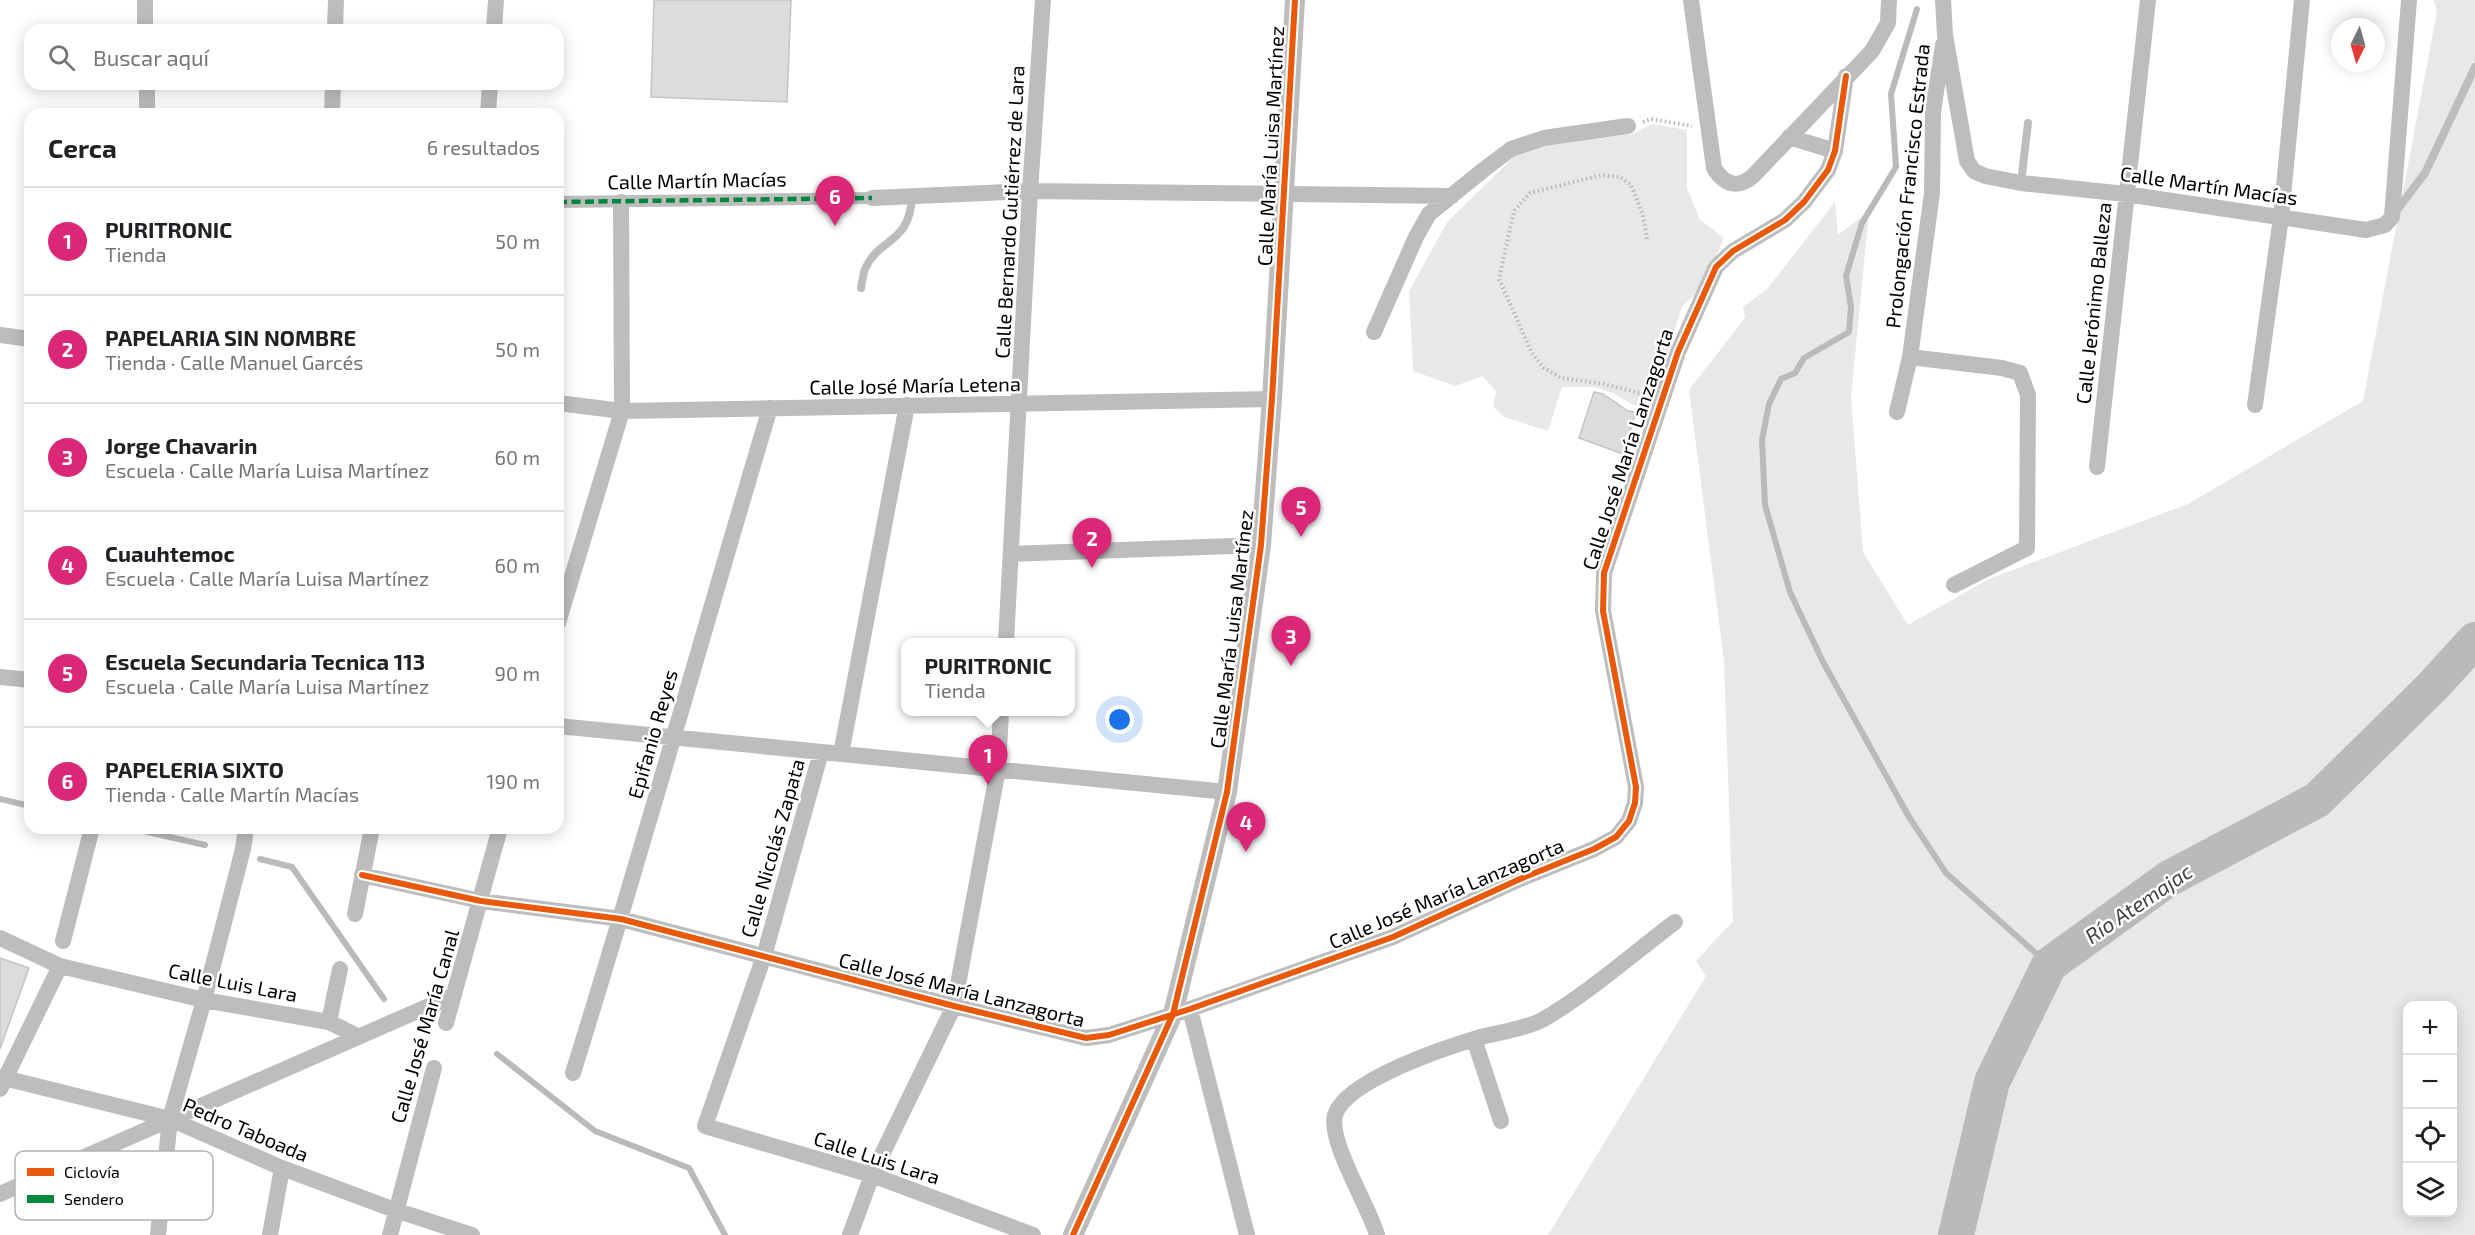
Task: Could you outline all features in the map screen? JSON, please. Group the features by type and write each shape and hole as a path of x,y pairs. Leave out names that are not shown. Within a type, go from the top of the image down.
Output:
{"street":[{"path":"145,0 145,24"},
{"path":"335,24 336,0"},
{"path":"494,24 496,0"},
{"name":"Calle Bernardo Gutiérrez de Lara","path":"1006,638 1030,191 1043,0"},
{"name":"Calle María Luisa Martínez","path":"1073,1235 1181,1011 1227,792 1261,545 1272,399 1294,0"},
{"path":"1691,0 1714,168 1720,179 1733,185 1745,183 1872,51 1888,23 1889,0"},
{"name":"Calle Martín Macías","path":"1943,0 1945,35 1967,160 1974,171 1985,176 2021,183 2126,194 2366,230 2385,225 2392,217"},
{"name":"Calle Jerónimo Balleza","path":"2097,467 2148,0"},
{"path":"2255,405 2281,217 2302,0"},
{"path":"2392,217 2409,0"},
{"name":"Prolongación Francisco Estrada","path":"1897,412 1910,357 1932,193 1933,112 1945,35"},
{"name":"Calle José María Lanzagorta","path":"363,874 481,901 621,920 1086,1038 1109,1035 1393,937 1520,879 1594,849 1616,837 1629,821 1635,803 1636,787 1603,611 1604,573 1678,352 1716,267 1733,251 1785,220 1804,202 1828,170 1835,151 1846,76"},
{"path":"147,90 147,108"},
{"path":"332,108 333,90"},
{"path":"488,108 490,90"},
{"path":"1374,332 1416,237 1430,214 1452,196 1511,149 1544,138 1628,126"},
{"path":"1789,137 1835,151"},
{"path":"872,198 1030,191 1452,196"},
{"name":"Calle Martín Macías","path":"564,202 872,198"},
{"path":"564,602 622,411 621,202"},
{"path":"0,334 24,338"},
{"path":"1910,357 2020,373 2028,395 2027,548 1954,585"},
{"name":"Calle José María Letena","path":"564,404 622,411 1272,399"},
{"path":"841,753 907,405"},
{"name":"Epifanio Reyes","path":"573,1073 621,920 672,738 770,408"},
{"path":"1011,554 1261,545"},
{"path":"0,677 24,679"},
{"path":"850,1235 872,1175 954,1006 998,769 1002,716"},
{"path":"564,727 1227,792"},
{"name":"Calle Nicolás Zapata","path":"705,1126 764,956 821,752"},
{"path":"63,941 90,834"},
{"path":"167,1151 170,1119 204,1000 245,834"},
{"path":"355,914 371,834"},
{"name":"Calle José María Canal","path":"446,1023 498,834"},
{"path":"1377,1235 1340,1149 1334,1124 1336,1114 1352,1093 1377,1076 1474,1039 1540,1021 1675,922"},
{"name":"Calle Luis Lara","path":"0,938 60,966 204,1000 329,1022 358,1037"},
{"path":"2,1082 60,966"},
{"path":"329,1022 340,969"},
{"path":"97,1151 454,995"},
{"path":"1181,1011 1247,1235"},
{"path":"1474,1039 1502,1121"},
{"name":"Calle José María Canal","path":"390,1235 434,1068"},
{"name":"Pedro Taboada","path":"2,1082 170,1119 282,1168 395,1210 472,1235"},
{"name":"Calle Luis Lara","path":"705,1126 872,1175 1033,1235"},
{"path":"270,1235 282,1168"},
{"path":"0,1194 15,1187"},
{"path":"158,1235 160,1220"}],"lane":[{"path":"2392,217 2425,173 2475,67"},
{"path":"2021,183 2028,123"},
{"path":"861,288 865,269 874,255 900,234 912,213 912,196"}],"path":[{"path":"1628,126 1651,119 1708,128"},
{"path":"1647,238 1643,215 1631,185 1620,177 1602,175 1530,193 1514,211 1499,279 1532,353 1544,368 1561,378 1604,384 1662,399"}],"shaded area":[{"path":"2434,0 2475,0 2475,1235 1548,1235 1706,976 1696,961 1733,921 1724,661 1689,390 1745,318 1743,307 1767,289 1835,202 1838,235 1869,211 1851,397 1863,552 1908,625 1989,579 2188,504 2363,401 2437,12"},
{"path":"1652,124 1687,130 1687,188 1700,220 1724,238 1701,290 1682,306 1652,406 1633,405 1613,393 1594,387 1562,387 1548,431 1504,417 1493,406 1496,392 1483,376 1455,386 1413,371 1409,291 1448,221 1522,149 1633,134"}],"building":[{"path":"654,0 791,0 787,102 651,97"},
{"path":"1594,392 1603,394 1628,411 1636,412 1623,454 1579,438"},
{"path":"0,958 29,968 0,1049"}],"waterway":[{"path":"1917,9 1891,94 1896,167 1862,223 1846,276 1851,307 1849,332 1804,358 1795,373 1781,379 1769,404 1762,440 1765,505 1790,592 1823,662 1909,817 1946,873 2049,965"},
{"name":"Río Atemajac","path":"1956,1235 1992,1082 2049,965 2168,879 2317,800 2432,687 2475,640"},
{"path":"0,799 24,805"},
{"path":"156,834 205,845"},
{"path":"260,859 292,867 384,999"},
{"path":"497,1054 595,1131 689,1168 725,1235"}],"marked path":[{"path":"564,202 872,198"}],"cycle path":[{"path":"1073,1235 1173,1014 1227,792 1261,545 1272,399 1295,0"},
{"path":"362,875 481,901 621,919 1086,1038 1109,1035 1190,1009 1393,937 1520,879 1594,849 1616,837 1629,821 1635,803 1636,787 1603,611 1604,573 1678,352 1716,267 1733,251 1785,220 1804,202 1828,170 1835,151 1846,76"}],"place":[{"name":"PAPELERIA SIXTO","path":"835,226"},
{"name":"Escuela Secundaria Tecnica 113","path":"1301,537"},
{"name":"PAPELARIA SIN NOMBRE","path":"1092,568"},
{"name":"Jorge Chavarin","path":"1291,666"},
{"name":"PURITRONIC","path":"988,785"},
{"name":"Cuauhtemoc","path":"1246,852"}]}
